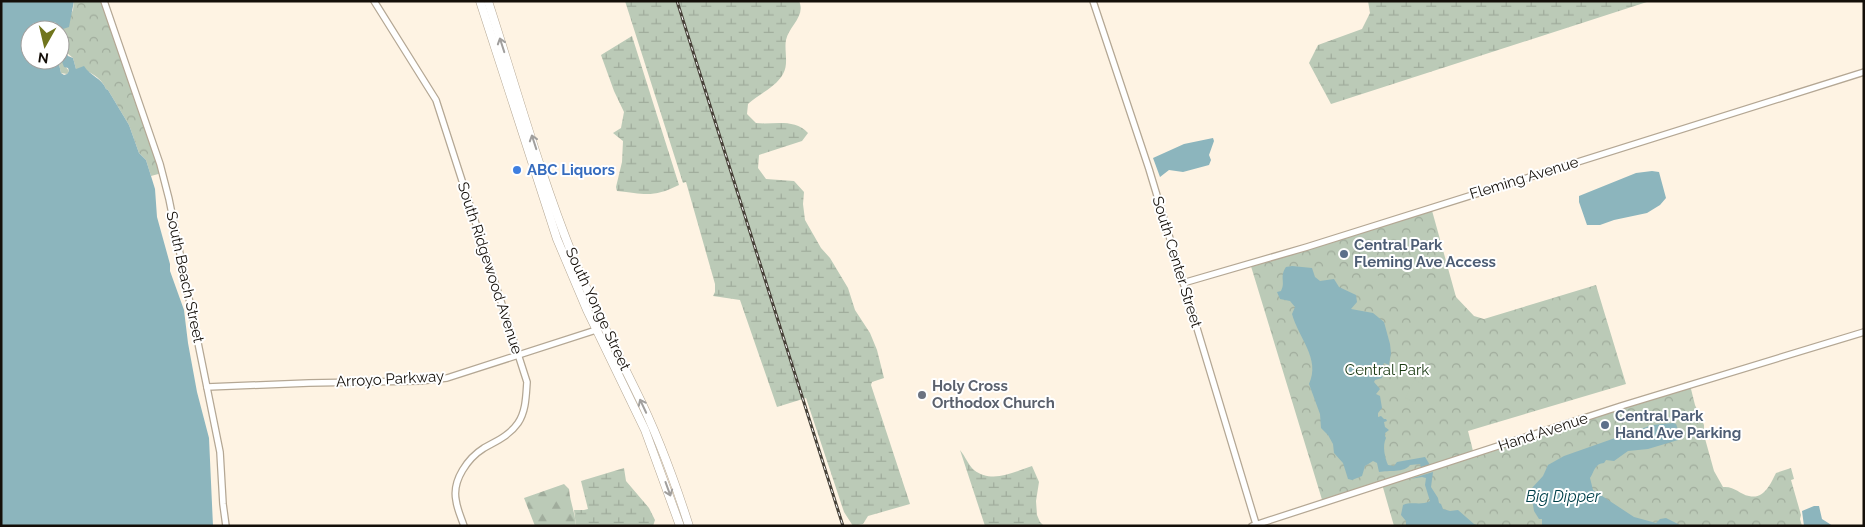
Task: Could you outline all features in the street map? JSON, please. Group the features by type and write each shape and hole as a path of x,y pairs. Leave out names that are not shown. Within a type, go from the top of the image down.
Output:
{"main road":[{"path":"480,1 499,60 513,91"},
{"path":"488,1 510,67 513,91"},
{"path":"499,60 510,67"},
{"name":"South Yonge Street","path":"513,91 557,239 591,319 609,338 654,430 689,526"},
{"name":"South Yonge Street","path":"513,91 600,329 645,430 680,526"}],"street":[{"name":"South Beach Street","path":"104,1 160,164 169,199 220,452 226,526"},
{"name":"South Ridgewood Avenue","path":"374,1 436,100 527,382 523,413 518,423 510,432 473,456 466,464 458,481 455,498 464,526"},
{"name":"South Center Street","path":"1093,1 1149,169 1254,525"},
{"name":"Fleming Avenue","path":"1183,283 1307,247 1864,72"},
{"name":"Arroyo Parkway","path":"208,387 420,381 447,378 600,329"},
{"name":"Hand Avenue","path":"1254,525 1621,406 1864,332"}],"green space":[{"path":"74,1 104,1 162,173 151,176 146,160 139,153 129,125 104,85 90,73 76,69 73,58 70,55 70,20 68,20 73,10"},
{"path":"625,1 799,1 801,6 799,16 786,40 785,70 772,87 748,104 747,114 756,123 796,125 808,133 802,141 759,155 758,168 766,179 794,181 804,192 805,220 848,288 855,310 870,333 877,350 884,378 872,382 871,385 910,504 868,516 863,524 853,526 844,512 806,398 777,407 740,300 713,296 715,284 686,182 683,183"},
{"path":"1368,1 1650,1 1331,104 1309,63 1318,45 1362,29 1370,13"},
{"path":"632,36 679,185 662,192 649,194 617,191 616,187 622,162 623,141 613,133 621,128 624,112 601,55"},
{"path":"60,70 69,71 67,74 61,73"},
{"name":"Central Park","path":"1431,207 1456,297 1474,316 1484,319 1596,285 1626,384 1468,431 1474,455 1690,385 1695,405 1704,425 1704,435 1714,471 1723,487 1731,488 1749,496 1759,496 1766,490 1776,473 1791,468 1794,479 1791,480 1801,515 1802,526 1394,526 1382,484 1323,503 1250,263"},
{"path":"1366,260 1379,277 1370,284 1357,267"},
{"path":"1414,380 1423,384 1414,402 1405,398"},
{"path":"960,450 974,470 988,476 1003,476 1032,466 1039,482 1036,501 1037,515 1044,526 985,526"},
{"path":"624,468 626,481 649,508 655,520 653,526 576,526 574,510 588,509 581,481"},
{"path":"564,484 569,489 576,526 535,526 524,498"}],"water":[{"path":"1,1 74,1 70,22 70,20 20,20 20,70 60,70 64,75 70,70 70,57 73,58 76,69 84,66 108,90 129,125 139,153 146,160 155,189 157,217 170,264 170,271 184,310 197,392 209,438 213,526 1,526"},
{"path":"1213,138 1209,165 1183,172 1169,170 1160,177 1153,158 1184,144"},
{"path":"1659,172 1666,198 1660,205 1647,213 1600,225 1587,225 1579,202 1579,196 1636,173"},
{"path":"1286,267 1312,268 1315,277 1320,281 1334,279 1339,287 1356,295 1357,302 1351,309 1373,313 1384,322 1390,344 1389,365 1384,363 1382,378 1374,382 1380,389 1376,394 1380,396 1382,408 1378,413 1378,417 1381,416 1386,419 1387,421 1384,422 1385,427 1389,430 1385,433 1384,445 1387,462 1388,465 1394,466 1397,462 1425,457 1430,465 1421,467 1420,464 1410,465 1400,470 1379,472 1377,463 1373,461 1365,466 1362,476 1352,480 1348,479 1343,463 1334,453 1333,444 1321,428 1320,414 1309,384 1312,375 1310,357 1292,314 1295,307 1290,301 1280,299 1277,292 1281,291 1283,274"},
{"name":"Big Dipper","path":"1676,424 1680,435 1678,440 1648,449 1628,451 1614,461 1606,460 1597,466 1590,478 1593,490 1634,517 1656,523 1660,519 1666,518 1682,526 1542,526 1542,519 1539,519 1534,511 1531,493 1532,488 1543,476 1548,465 1564,456 1652,425"},
{"path":"1433,472 1431,487 1443,509 1450,511 1458,510 1474,524 1480,526 1406,526 1406,521 1401,515 1403,505 1430,501 1425,485 1426,478 1410,479"},
{"path":"1819,506 1822,519 1833,526 1804,526 1802,511"}],"railway":[{"path":"677,1 843,526"}],"place":[{"name":"ABC Liquors","path":"517,170"},
{"name":"Central Park Fleming Ave Access","path":"1344,254"},
{"name":"Holy Cross Orthodox Church","path":"922,395"},
{"name":"Central Park Hand Ave Parking","path":"1605,425"}]}
